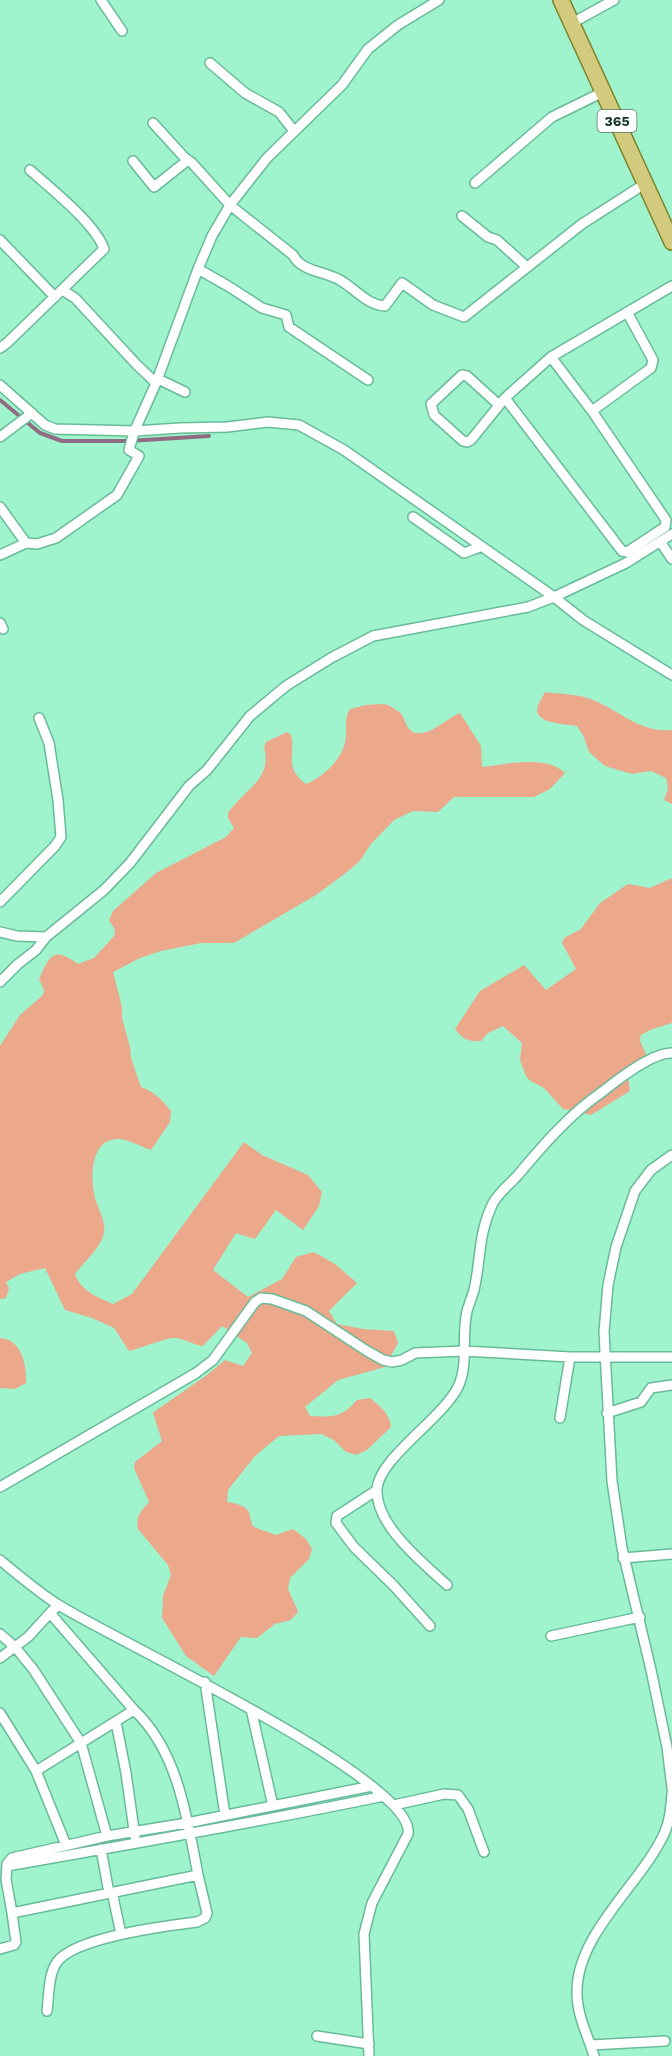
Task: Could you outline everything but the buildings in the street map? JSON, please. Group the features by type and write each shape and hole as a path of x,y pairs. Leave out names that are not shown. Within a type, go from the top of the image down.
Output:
{"main road":[{"name":"365","path":"561,0 672,242"}],"street":[{"path":"101,0 122,31"},
{"path":"0,555 26,543 37,544 56,538 117,495 139,456 129,450 134,432 157,381 198,269 212,236 230,205 267,158 342,85 368,49 398,25 439,0"},
{"path":"572,23 614,0"},
{"path":"210,63 245,93 279,112 294,131"},
{"path":"475,183 552,117 603,92"},
{"path":"153,123 230,205 293,255 298,264 341,280 379,306 385,306 402,283 433,305 464,317 582,225 646,183"},
{"path":"133,161 154,187 188,160"},
{"path":"0,348 103,252 103,247 79,214 30,170"},
{"path":"462,216 488,237 497,240 527,267"},
{"path":"0,240 58,294 75,298 137,365 157,381 185,393"},
{"path":"198,269 262,308 286,315 289,327 368,380"},
{"path":"551,357 592,411 666,520 665,527 627,552 621,551 502,401 467,376 462,375 431,404 434,415 467,442 502,401 551,357 672,286"},
{"path":"592,411 654,364 627,312"},
{"path":"0,385 31,415 55,429 134,432 227,427 268,422 299,425 344,450 554,597 583,620 672,675"},
{"path":"0,437 31,415"},
{"path":"0,507 26,543"},
{"path":"413,517 464,553 480,547"},
{"path":"0,982 46,938 104,890 130,863 189,786 207,770 250,716 286,686 331,658 373,636 539,603 626,563 672,534"},
{"path":"447,541 464,535"},
{"path":"660,543 672,559"},
{"path":"0,902 61,837 58,800 48,743 39,718"},
{"path":"0,932 46,938"},
{"path":"447,1585 405,1544 384,1519 377,1498 377,1490 379,1479 387,1466 453,1396 461,1379 467,1312 474,1289 478,1252 485,1222 493,1203 542,1145 590,1100 658,1055 672,1053"},
{"path":"672,1155 651,1170 639,1184 623,1225 604,1314 604,1357 612,1481 623,1558 640,1617 668,1747 672,1788"},
{"path":"0,1487 196,1373 213,1360 254,1304 261,1298 272,1299 306,1311 383,1360 396,1361 419,1353 464,1352 570,1357 672,1357"},
{"path":"560,1418 570,1357"},
{"path":"607,1413 641,1402 647,1390 652,1387 672,1385"},
{"path":"377,1490 337,1516 336,1523 354,1547 430,1626"},
{"path":"623,1558 672,1554"},
{"path":"0,1560 58,1605 252,1709 372,1786 394,1805 406,1820 409,1830 399,1854 372,1903 364,1934 363,1957 369,2056"},
{"path":"0,1658 28,1637 58,1605"},
{"path":"47,2012 52,1974 58,1961 79,1948 121,1934 204,1919 207,1913 190,1834 165,1750 150,1725 134,1710 50,1613"},
{"path":"551,1636 640,1617"},
{"path":"0,1634 15,1647 45,1686 81,1743 107,1836"},
{"path":"205,1682 225,1815"},
{"path":"252,1709 273,1806"},
{"path":"36,1771 134,1710"},
{"path":"0,1713 36,1771 66,1845"},
{"path":"116,1722 136,1842"},
{"path":"0,1949 16,1943 6,1876 9,1860 12,1858 107,1836 187,1823 372,1786"},
{"path":"594,2056 580,2013 577,1995 580,1968 597,1933 668,1836 672,1793"},
{"path":"394,1805 444,1794 458,1795 468,1809 484,1852"},
{"path":"7,1866 190,1834 384,1796"},
{"path":"101,1849 121,1934"},
{"path":"12,1913 198,1875"},
{"path":"316,2036 369,2044"},
{"path":"591,2045 665,2041"}],"shaded area":[{"path":"545,692 588,698 640,725 672,730 672,804 664,800 668,789 666,778 651,771 632,774 605,766 589,752 577,726 547,721 538,715 539,703"},
{"path":"366,705 390,706 401,714 409,728 416,733 434,729 460,713 481,746 482,767 537,762 557,767 565,773 550,789 534,797 454,797 438,812 413,811 394,820 371,844 359,862 316,895 234,943 201,943 161,951 140,958 113,972 131,1058 141,1087 154,1094 168,1107 171,1111 170,1122 151,1150 120,1139 110,1140 98,1152 94,1160 93,1190 104,1224 104,1233 96,1249 75,1274 81,1285 90,1293 113,1304 132,1294 244,1142 262,1155 308,1175 322,1192 319,1206 303,1230 276,1210 255,1239 236,1233 213,1270 248,1297 282,1279 296,1257 314,1252 335,1264 357,1283 329,1311 337,1324 394,1331 398,1343 385,1367 338,1380 305,1407 310,1416 331,1416 346,1410 357,1400 370,1398 387,1414 391,1427 367,1450 356,1455 346,1452 334,1440 321,1434 279,1436 255,1456 228,1490 227,1502 247,1509 253,1526 276,1535 293,1529 306,1539 312,1549 309,1559 290,1578 288,1589 298,1612 291,1620 275,1624 257,1638 241,1637 214,1676 186,1656 162,1618 163,1596 171,1575 168,1565 138,1529 138,1518 149,1502 134,1468 135,1462 162,1441 153,1413 225,1360 243,1366 252,1353 247,1343 222,1326 203,1346 171,1338 129,1351 114,1328 92,1318 65,1310 45,1268 20,1274 6,1282 9,1288 6,1298 0,1299 0,1046 20,1015 43,995 44,990 39,979 46,964 53,956 63,955 78,964 94,958 114,936 115,930 109,920 113,911 156,873 226,837 234,828 228,818 228,813 261,776 266,758 264,747 266,742 287,732 291,735 292,766 299,778 306,784 320,776 338,759 345,744 346,719 350,709"},
{"path":"672,878 672,1023 641,1035 640,1041 650,1063 628,1077 630,1091 591,1115 563,1109 544,1088 526,1076 520,1060 522,1043 503,1026 488,1033 481,1041 466,1039 455,1029 480,991 524,965 546,990 576,969 562,943 564,938 581,929 600,903 628,884 650,888"},
{"path":"0,1338 13,1343 22,1354 26,1383 15,1389 0,1388"}],"waterway":[{"path":"0,400 40,433 62,441 128,441 209,436"}]}
